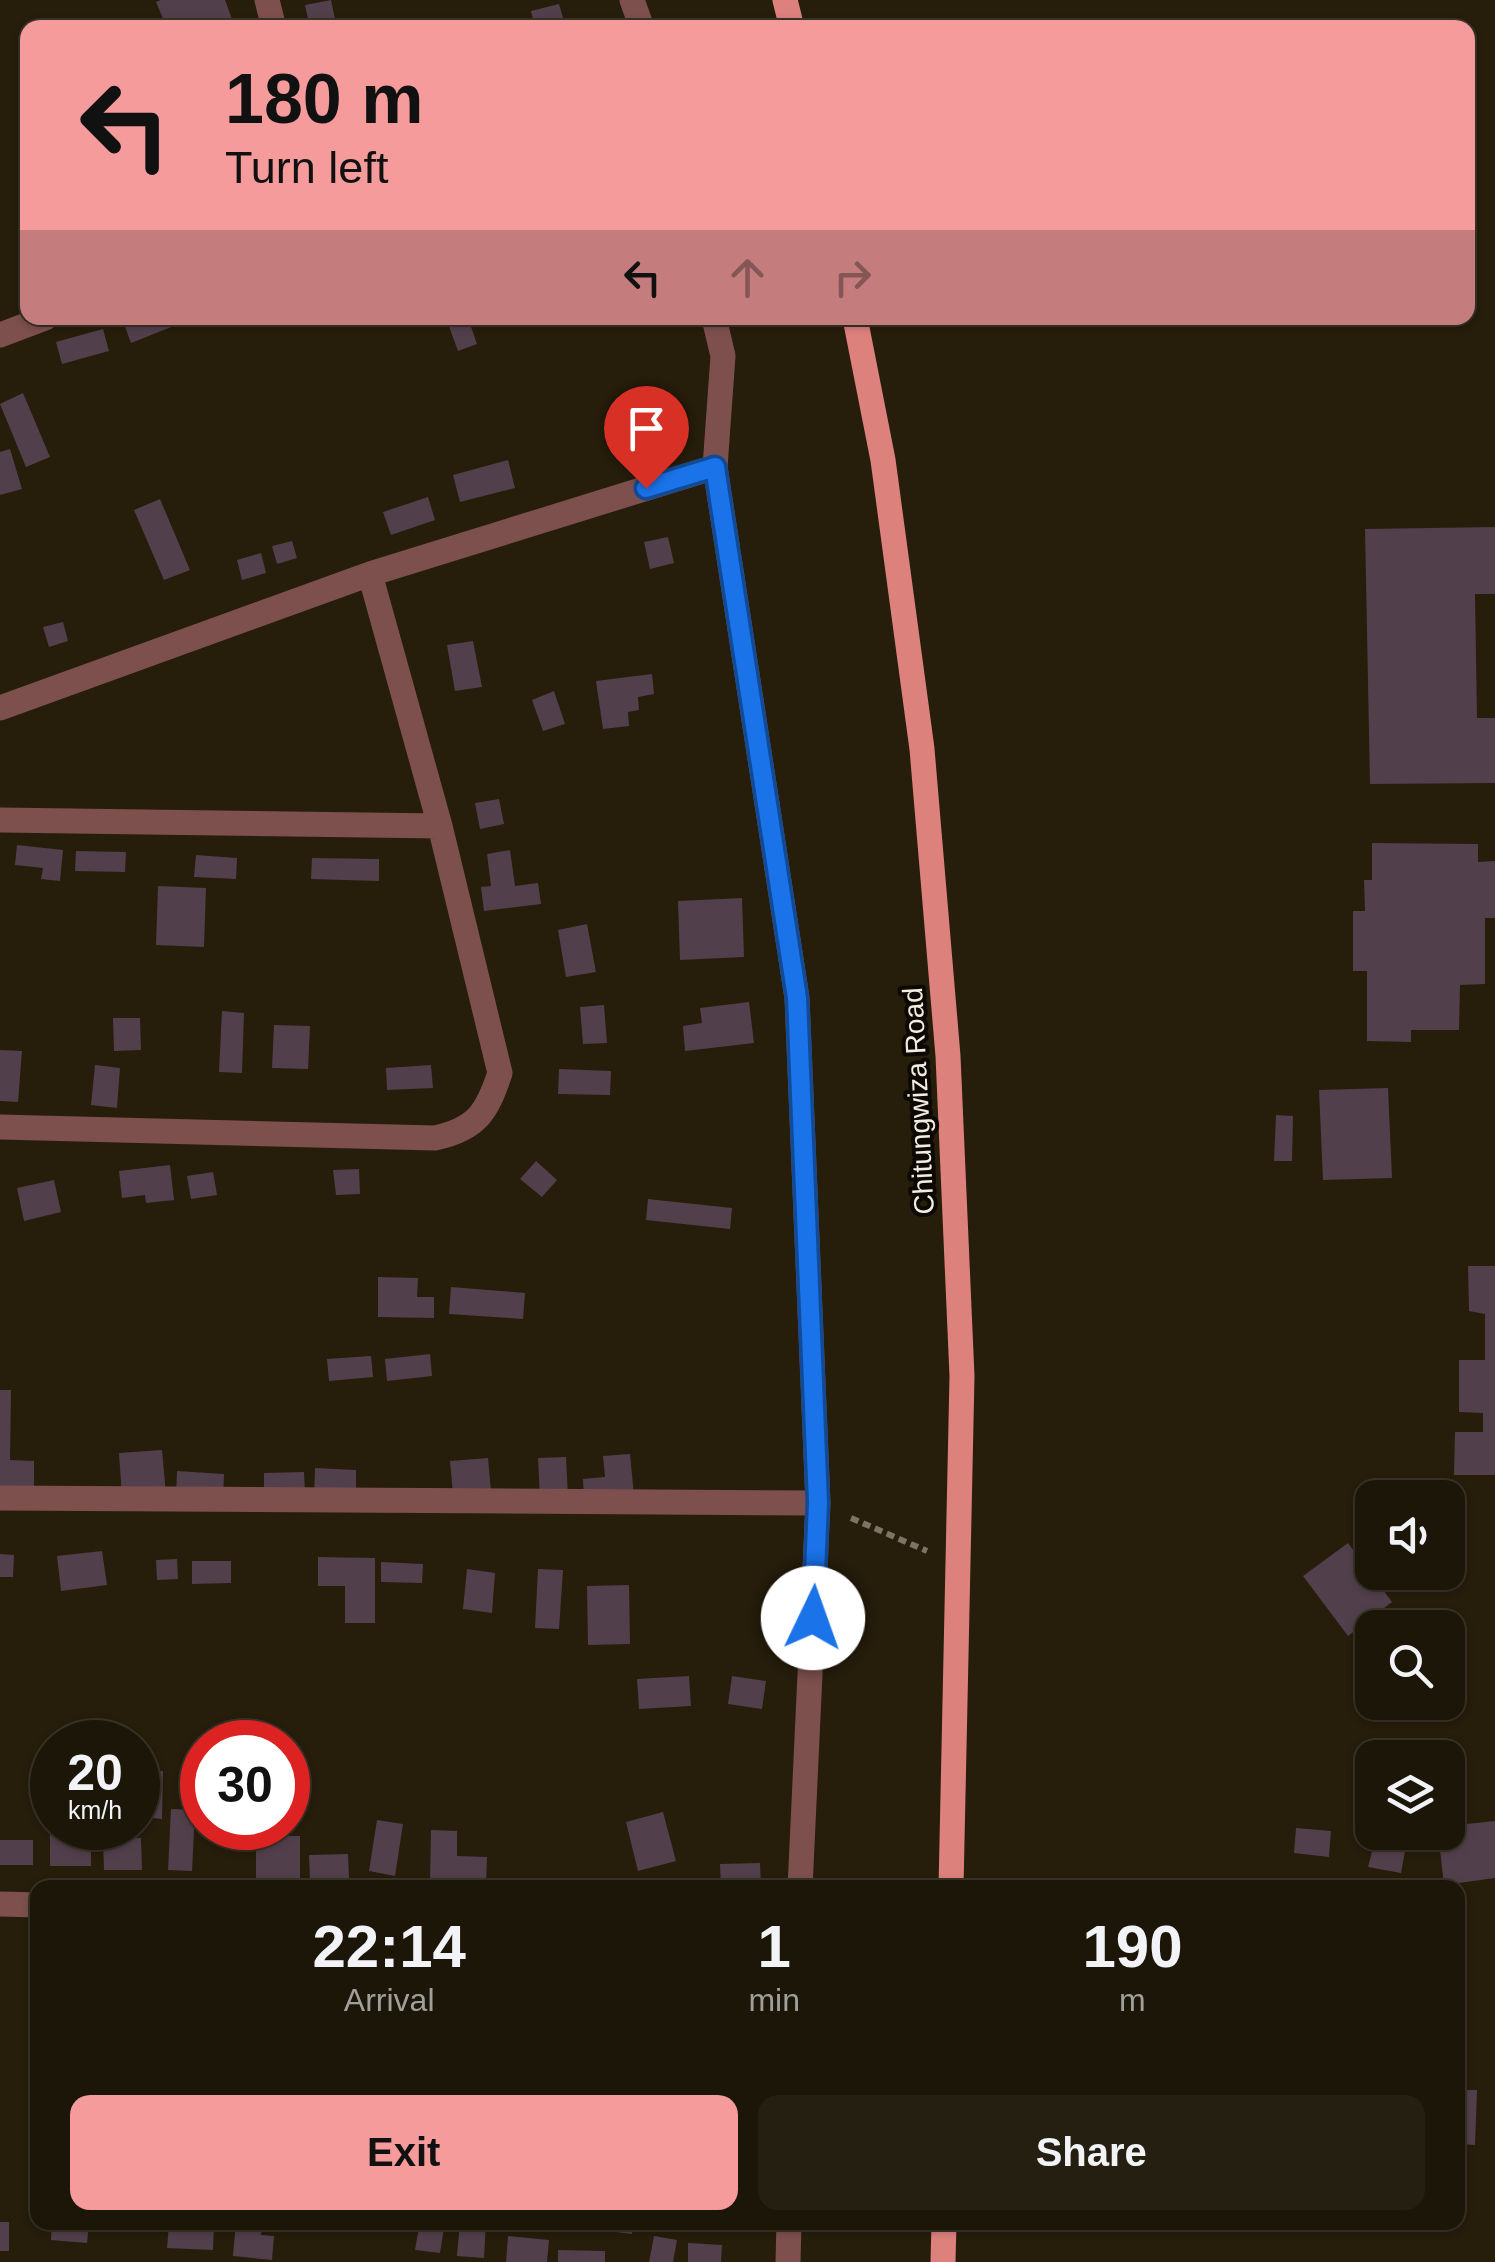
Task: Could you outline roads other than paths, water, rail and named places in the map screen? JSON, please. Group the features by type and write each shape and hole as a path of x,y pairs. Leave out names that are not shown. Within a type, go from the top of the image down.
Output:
{"main road":[{"name":"Chitungwiza Road","path":"856,325 884,460 922,749 948,1056 962,1376 951,1880"},
{"path":"943,2262 944,2230"}],"street":[{"path":"0,335 26,325"},
{"path":"716,325 723,356 715,467 797,998 818,1503 800,1880"},
{"path":"0,708 370,574 715,467"},
{"path":"0,1127 435,1138 458,1133 490,1104 500,1073 440,826 370,574"},
{"path":"0,820 440,826"},
{"path":"0,1498 818,1503"},
{"path":"0,1904 30,1905"},
{"path":"788,2262 790,2230"}]}
